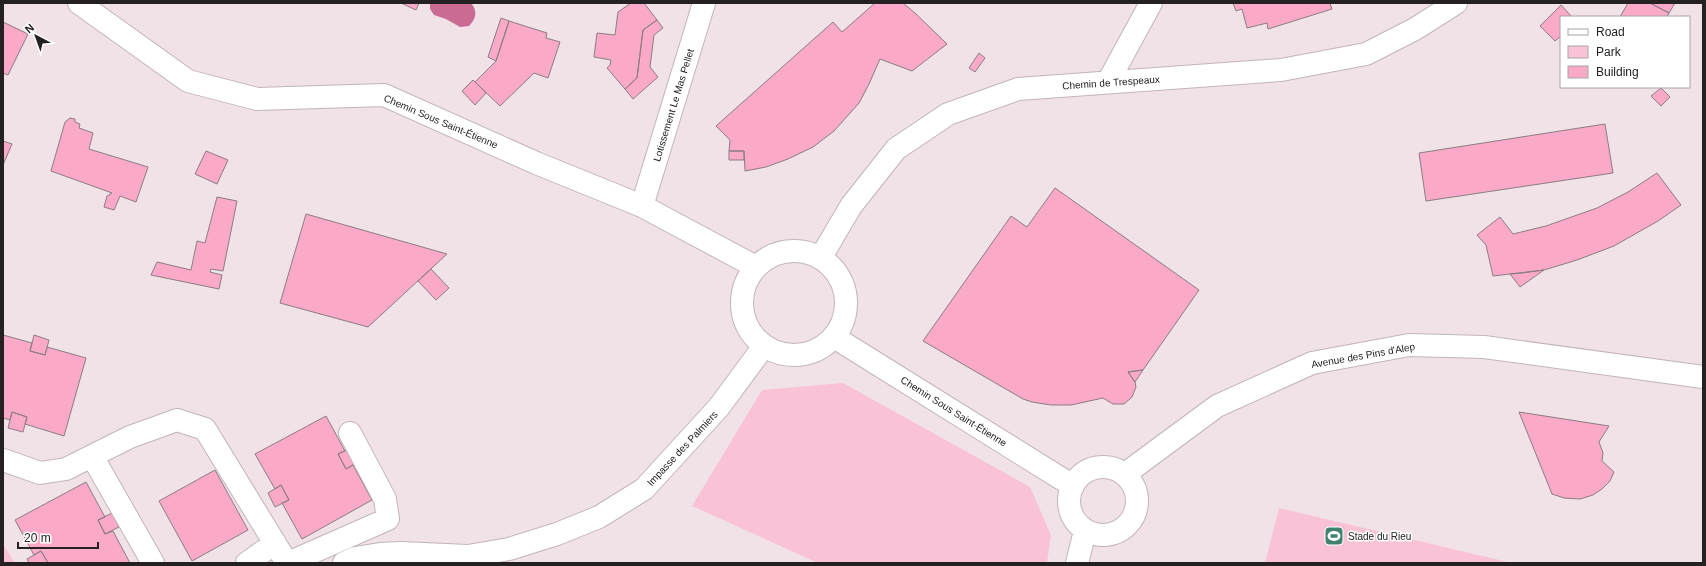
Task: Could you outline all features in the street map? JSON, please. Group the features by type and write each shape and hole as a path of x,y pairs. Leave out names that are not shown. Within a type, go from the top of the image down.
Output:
{"street":[{"name":"Chemin Sous Saint-Étienne","path":"79,3 188,82 257,99 384,95 536,163 642,206 756,267"},
{"name":"Lotissement Le Mas Pellet","path":"642,206 704,3"},
{"path":"1108,82 1151,3"},
{"name":"Chemin de Trespeaux","path":"821,257 851,206 896,149 948,114 1018,89 1281,70 1366,54 1415,29 1456,3"},
{"path":"787,250 805,251 821,257 835,269 844,285 847,303 844,322 834,337 822,347 808,353 793,356 778,353 764,346 751,333 744,317 741,299 746,282 756,267 770,256 787,250"},
{"name":"Chemin Sous Saint-Étienne","path":"834,337 1073,486"},
{"name":"Avenue des Pins d'Alep","path":"1125,474 1216,406 1312,363 1409,345 1484,347 1703,377"},
{"name":"Impasse des Palmiers","path":"344,563 355,558 380,554 401,553 468,556 509,548 550,536 599,518 644,489 719,407 764,346"},
{"path":"3,460 40,473 66,469 130,437 177,420 205,429 287,563 388,519 385,499 350,433"},
{"path":"92,456 153,563"},
{"path":"1096,467 1116,469 1125,474 1133,483 1137,493 1138,505 1135,516 1128,525 1119,532 1108,536 1096,535 1085,531 1077,524 1070,511 1069,495 1078,477 1096,467"},
{"path":"1077,563 1085,531"},
{"path":"247,563 275,543"}],"green space":[{"path":"843,383 1030,487 1051,535 1047,563 818,563 692,506 762,390"},
{"name":"Stade du Rieu","path":"1279,508 1512,563 1265,563"},
{"path":"3,544 15,563 3,563"}],"shaded area":[{"path":"430,3 471,3 475,9 475,18 469,26 460,27 446,19 434,15 430,9"}],"building":[{"path":"401,3 419,3 416,10"},
{"path":"631,3 644,3 657,20 643,30 637,78 625,89 607,68 610,65 611,60 594,57 597,33 615,35 618,12"},
{"path":"875,3 903,3 947,44 912,71 880,59 859,103 834,131 813,147 788,159 766,167 745,171 744,151 729,151 730,140 716,126 833,22 842,32"},
{"path":"1233,3 1330,3 1332,9 1268,29 1267,23 1247,28 1242,9 1236,11"},
{"path":"1628,3 1650,3 1669,13 1668,16 1621,16"},
{"path":"1650,3 1675,3 1669,13"},
{"path":"1561,5 1571,16 1560,16 1560,37 1555,41 1540,26"},
{"path":"501,18 509,21 496,61 488,57"},
{"path":"657,20 663,28 654,35 650,67 658,77 633,99 625,89 637,78 643,30"},
{"path":"509,21 547,33 546,38 560,42 548,78 534,73 500,106 475,82 496,61"},
{"path":"3,22 28,34 8,75 3,73"},
{"path":"979,53 985,58 975,72 969,68"},
{"path":"473,80 486,93 475,105 462,91"},
{"path":"1661,88 1670,97 1661,106 1651,96"},
{"path":"70,118 75,119 75,122 80,124 79,128 93,133 89,149 148,167 136,202 120,196 114,210 104,207 107,196 112,193 51,171 65,122"},
{"path":"1605,124 1613,173 1426,201 1419,153"},
{"path":"3,141 12,144 3,165"},
{"path":"206,151 228,160 217,184 195,174"},
{"path":"729,151 744,151 744,160 729,160"},
{"path":"1657,173 1681,205 1658,221 1614,246 1577,260 1544,270 1493,276 1486,245 1477,235 1500,217 1513,234 1546,226 1597,208 1628,192"},
{"path":"1055,188 1199,290 1143,370 1128,372 1135,382 1136,387 1132,397 1124,404 1113,404 1103,398 1071,405 1051,405 1032,402 1023,399 923,341 1011,216 1027,227"},
{"path":"217,197 237,201 223,271 211,269 210,272 222,275 219,289 151,275 157,262 191,270 197,241 205,243"},
{"path":"306,214 447,254 368,327 280,303"},
{"path":"431,269 449,288 436,300 418,281"},
{"path":"1544,270 1520,287 1510,274 1522,273"},
{"path":"3,335 32,343 30,351 45,355 47,347 86,358 64,436 25,424 27,417 12,412 10,420 3,418"},
{"path":"34,335 49,340 45,355 30,351"},
{"path":"1143,370 1135,382 1128,372"},
{"path":"12,412 27,417 23,432 8,428"},
{"path":"1519,412 1609,426 1599,442 1603,453 1602,461 1614,472 1610,481 1593,495 1580,499 1564,498 1552,494"},
{"path":"326,416 345,451 338,454 346,469 353,465 372,500 302,539 282,503 289,500 281,485 275,489 255,454"},
{"path":"352,447 360,461 346,469 338,454"},
{"path":"215,470 248,530 192,561 159,501"},
{"path":"86,482 105,517 98,520 105,534 113,531 130,563 48,563 41,551 34,555 15,520"},
{"path":"281,485 289,500 275,507 268,493"},
{"path":"112,513 119,527 105,534 98,520"},
{"path":"41,551 48,563 29,563 27,559"}],"place":[{"name":"Stade du Rieu","path":"1334,536"}]}
